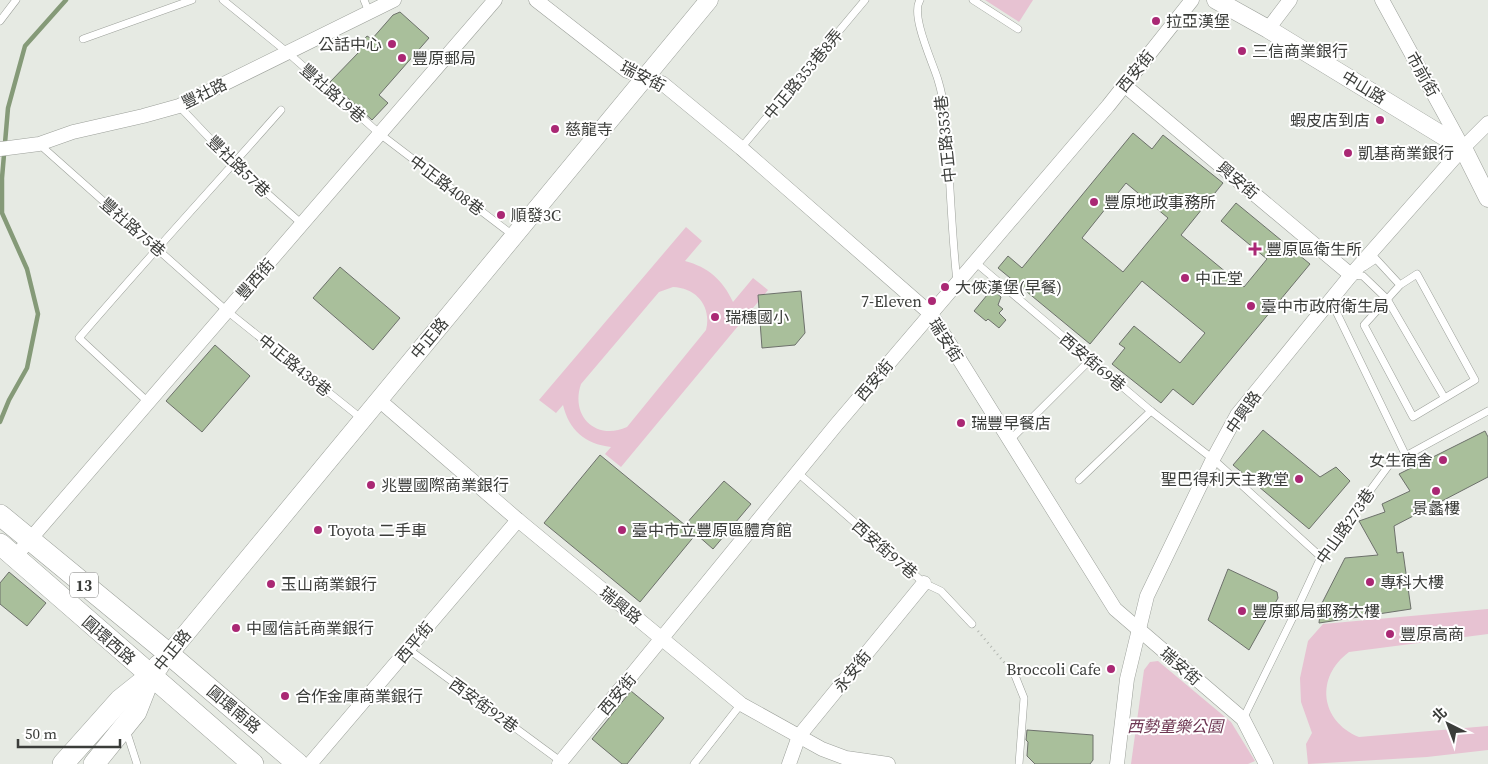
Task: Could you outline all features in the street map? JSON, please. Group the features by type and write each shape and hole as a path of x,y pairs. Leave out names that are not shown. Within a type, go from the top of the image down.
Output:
{"main road":[{"name":"圓環西路","path":"0,515 169,654"},
{"name":"圓環西路","path":"7,551 150,676"},
{"name":"中正路","path":"63,764 120,700 150,676 169,654"},
{"name":"圓環南路","path":"169,654 298,764"},
{"name":"中正路","path":"94,764 136,712 150,676"},
{"name":"圓環南路","path":"150,676 254,764"}],"street":[{"name":"豐社路","path":"0,150 39,144 73,132 179,106 287,52 367,6 394,0"},
{"name":"豐西街","path":"7,551 29,540 495,0"},
{"name":"瑞安街","path":"536,0 627,71 662,82 741,148 931,314 1115,609 1243,719 1266,764"},
{"name":"中正路","path":"169,654 708,0"},
{"name":"西安街","path":"561,763 842,418 1124,85 1192,0"},
{"name":"中山路","path":"1216,0 1268,29 1463,148"},
{"path":"1268,29 1290,0"},
{"name":"市前街","path":"1382,0 1463,148"},
{"name":"興安街","path":"1124,85 1352,275"},
{"name":"中興路","path":"1117,764 1127,679 1147,596 1213,459 1237,416 1352,275 1488,122"},
{"path":"1463,148 1488,198"},
{"name":"瑞興路","path":"379,400 518,520 741,704 822,749 846,758 888,764"},
{"name":"西平街","path":"310,764 518,520"},
{"name":"永安街","path":"788,764 799,736 924,583"}],"lane":[{"path":"0,21 16,0"},
{"path":"82,39 192,0"},
{"name":"豐社路19巷","path":"223,0 287,52 380,134"},
{"name":"中正路353巷8弄","path":"741,148 865,0"},
{"name":"中正路353巷","path":"920,0 917,4 919,25 939,82 946,129 957,282"},
{"path":"973,0 1018,29"},
{"name":"豐社路57巷","path":"179,106 234,164 302,224"},
{"path":"148,402 79,338 157,247 186,218 282,110"},
{"name":"中正路408巷","path":"380,134 514,236"},
{"name":"豐社路75巷","path":"39,144 228,311"},
{"path":"1352,275 1376,260 1400,285"},
{"name":"西安街69巷","path":"975,262 1150,410 1213,459 1321,556"},
{"path":"1417,274 1475,380 1413,417 1364,325 1387,299 1400,285 1417,274"},
{"path":"1352,275 1363,276 1387,299 1444,397"},
{"path":"1331,301 1406,456"},
{"name":"中正路438巷","path":"228,311 362,420"},
{"path":"1009,441 1091,359"},
{"path":"1079,480 1150,410"},
{"name":"中山路273巷","path":"1243,719 1321,556 1389,465 1488,411"},
{"name":"西安街97巷","path":"798,473 924,583 941,591 972,624"},
{"name":"西安街92巷","path":"408,649 561,763"},
{"path":"1014,674 1024,698 1019,764"},
{"path":"694,764 741,704"},
{"path":"125,727 138,764"}],"path":[{"path":"972,624 1014,674"}],"green space":[{"path":"985,0 1033,0 1019,22"},
{"path":"686,227 702,241 685,261 701,267 714,276 725,287 733,302 753,278 768,290 621,467 605,454 611,447 593,443 574,428 569,422 563,405 556,413 539,400","holes":["673,287 682,288 696,295 701,300 707,314 706,330 627,427 605,431 588,423 579,406 581,384 659,292"]},
{"path":"1488,609 1488,634 1349,652 1338,662 1331,674 1327,686 1327,698 1330,710 1336,720 1346,730 1359,737 1488,726 1488,750 1427,757 1308,764 1306,744 1312,733 1301,702 1300,678 1308,641 1323,624"},
{"name":"西勢童樂公園","path":"1158,661 1231,722 1255,761 1248,764 1131,764 1144,670 1150,662"}],"building":[{"path":"400,12 429,38 379,95 388,103 372,120 330,82 359,52 356,49 367,36 372,39 393,15"},
{"path":"1133,133 1152,149 1163,135 1223,183 1181,235 1244,287 1267,259 1221,221 1236,203 1310,264 1193,405 1173,389 1161,403 1112,364 1125,348 1119,344 1134,326 1180,363 1205,333 1142,281 1090,344 998,268 1008,256 1022,268","holes":["1126,183 1168,218 1123,272 1082,238"]},
{"path":"340,267 400,318 373,350 313,298"},
{"path":"992,289 1001,297 998,305 1003,309 999,313 1006,320 999,328 988,319 986,321 974,311"},
{"path":"801,291 805,333 795,345 762,348 758,295"},
{"path":"215,345 250,376 202,432 166,401"},
{"name":"聖巴得利天主教堂","path":"1263,430 1320,477 1336,467 1350,481 1309,529 1233,465"},
{"path":"1485,431 1488,437 1488,477 1394,526 1397,553 1403,552 1411,609 1319,623 1321,605 1345,558 1378,555 1359,521 1385,512 1382,504 1410,491 1399,474"},
{"name":"臺中市立豐原區體育館","path":"600,455 685,525 724,481 751,504 713,549 696,534 640,602 544,523"},
{"name":"豐原郵局郵務大樓","path":"1228,569 1277,592 1278,598 1249,650 1208,620"},
{"path":"9,572 46,603 27,626 0,604 0,583"},
{"path":"631,691 664,718 627,764 622,764 592,739"},
{"path":"1027,730 1093,735 1093,760 1090,764 1035,764 1027,756"}],"waterway":[{"path":"0,422 9,400 27,368 38,314 27,269 2,213 2,178 8,108 25,46 66,0"}],"place":[{"name":"拉亞漢堡","path":"1156,21"},
{"name":"公話中心","path":"392,44"},
{"name":"三信商業銀行","path":"1242,51"},
{"name":"豐原郵局","path":"402,58"},
{"name":"蝦皮店到店","path":"1380,120"},
{"name":"慈龍寺","path":"555,129"},
{"name":"凱基商業銀行","path":"1348,153"},
{"name":"豐原地政事務所","path":"1094,202"},
{"name":"順發3C","path":"501,215"},
{"name":"豐原區衛生所","path":"1255,249"},
{"name":"中正堂","path":"1185,278"},
{"name":"大俠漢堡(早餐)","path":"945,287"},
{"name":"7-Eleven","path":"932,301"},
{"name":"臺中市政府衛生局","path":"1251,306"},
{"name":"瑞穗國小","path":"715,317"},
{"name":"瑞豐早餐店","path":"961,423"},
{"name":"女生宿舍","path":"1443,460"},
{"name":"聖巴得利天主教堂","path":"1299,479"},
{"name":"兆豐國際商業銀行","path":"371,485"},
{"name":"景蠡樓","path":"1436,491"},
{"name":"Toyota 二手車","path":"318,530"},
{"name":"臺中市立豐原區體育館","path":"622,530"},
{"name":"專科大樓","path":"1370,582"},
{"name":"玉山商業銀行","path":"271,584"},
{"name":"豐原郵局郵務大樓","path":"1242,611"},
{"name":"中國信託商業銀行","path":"236,628"},
{"name":"豐原高商","path":"1390,634"},
{"name":"Broccoli Cafe","path":"1111,669"},
{"name":"合作金庫商業銀行","path":"285,696"}]}
